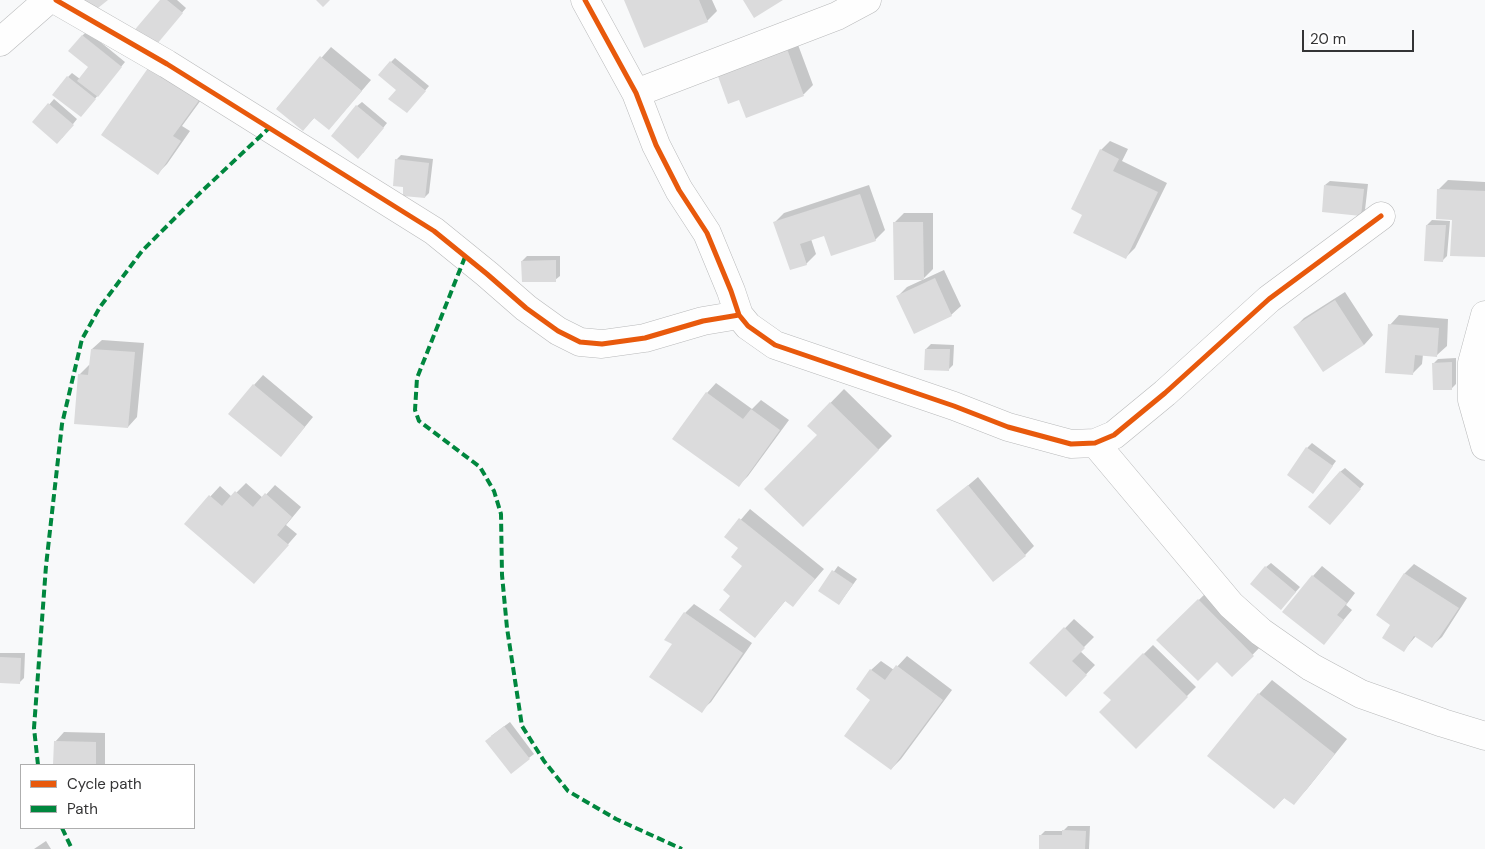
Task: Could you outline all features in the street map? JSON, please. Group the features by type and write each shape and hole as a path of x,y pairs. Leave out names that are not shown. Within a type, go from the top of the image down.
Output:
{"street":[{"path":"0,42 48,0"},
{"path":"56,0 166,64 434,231 526,308 558,331 580,342 602,344 644,338 703,321 739,315"},
{"path":"585,0 636,93 656,145 679,190 706,233 731,291 739,315 748,326 775,345 954,406 1008,427 1071,444 1095,443 1114,435 1165,393 1269,299 1381,216"},
{"path":"636,93 837,16 867,0"},
{"path":"1485,315 1472,363 1472,400 1485,446"},
{"path":"1095,443 1231,605 1261,632 1311,668 1361,694 1485,736"}],"building":[{"path":"75,0 108,0 88,16"},
{"path":"160,0 167,0 183,13 152,50 132,33"},
{"path":"316,0 330,0 323,7"},
{"path":"624,0 699,0 708,22 644,48"},
{"path":"743,0 783,0 754,18"},
{"path":"82,35 122,67 98,97 77,81 88,67 68,51"},
{"path":"785,43 804,96 746,118 739,100 728,104 715,68"},
{"path":"320,56 362,91 329,130 314,118 303,131 276,109"},
{"path":"153,61 200,99 173,136 181,141 158,175 101,135"},
{"path":"390,61 426,91 407,113 388,99 396,90 378,75"},
{"path":"67,76 96,99 81,117 52,95"},
{"path":"48,103 74,125 57,144 32,122"},
{"path":"356,105 384,128 358,159 331,136"},
{"path":"1100,149 1119,159 1113,171 1158,192 1126,259 1073,233 1082,215 1071,209"},
{"path":"395,159 429,163 425,198 403,196 403,187 393,186"},
{"path":"1324,185 1364,189 1361,216 1322,212"},
{"path":"1437,189 1485,191 1485,257 1450,256 1452,220 1436,219"},
{"path":"860,194 876,241 831,256 824,236 800,244 807,265 790,270 773,222"},
{"path":"893,222 923,222 924,280 894,280"},
{"path":"1426,225 1446,225 1443,262 1424,261"},
{"path":"556,260 556,282 522,282 521,261"},
{"path":"935,278 952,316 914,334 896,296"},
{"path":"1335,300 1364,345 1323,372 1293,327"},
{"path":"1388,324 1439,328 1437,357 1415,355 1413,375 1385,373"},
{"path":"91,349 135,352 128,428 74,424 78,374 88,375"},
{"path":"925,349 950,349 949,371 924,370"},
{"path":"1452,362 1452,390 1433,390 1432,363"},
{"path":"253,384 305,427 281,457 228,414"},
{"path":"706,392 743,419 751,409 780,430 739,487 672,439"},
{"path":"830,402 879,450 803,527 764,489 817,435 807,426"},
{"path":"1306,447 1333,466 1313,494 1287,475"},
{"path":"1340,471 1361,489 1330,525 1308,507"},
{"path":"968,485 1026,556 993,582 936,510"},
{"path":"235,491 253,507 265,493 292,517 277,535 289,545 254,584 184,524 209,495 222,506"},
{"path":"739,518 815,579 793,607 785,601 755,638 719,610 730,596 723,590 742,566 731,557 738,548 724,537"},
{"path":"1265,566 1296,592 1281,610 1250,584"},
{"path":"832,570 853,584 839,605 818,591"},
{"path":"1404,573 1459,608 1432,648 1414,636 1404,652 1382,638 1390,625 1376,615"},
{"path":"1312,575 1347,603 1337,615 1344,620 1324,645 1282,612"},
{"path":"1198,599 1254,656 1232,677 1217,662 1198,681 1156,640"},
{"path":"684,612 743,653 702,713 649,677 672,644 664,640"},
{"path":"1064,627 1085,648 1072,661 1087,675 1066,697 1029,663"},
{"path":"1143,653 1188,697 1136,749 1099,712 1111,700 1103,693"},
{"path":"0,657 21,658 20,684 0,683"},
{"path":"896,665 943,700 891,770 844,736 870,700 856,689 870,669 885,680"},
{"path":"1258,693 1335,754 1294,805 1284,798 1274,809 1207,756"},
{"path":"504,726 530,759 511,774 485,741"},
{"path":"54,741 96,742 96,764 53,764"},
{"path":"1062,830 1086,831 1085,849 1039,849 1039,835 1062,835"}],"marked path":[{"path":"38,764 34,728 46,566 62,424 82,339 100,307 142,251 269,128"},
{"path":"465,257 417,378 415,410 419,421 480,467 494,491 501,514 502,575 507,628 522,726 544,761 568,791 616,819 682,849"},
{"path":"62,829 72,849"}],"cycle path":[{"path":"56,0 167,64 434,231 526,308 558,331 580,342 602,344 645,338 703,321 739,315"},
{"path":"585,0 636,93 656,145 679,190 707,233 739,315 748,326 775,345 954,406 1008,427 1071,444 1095,443 1114,435 1165,393 1269,299 1381,216"}]}
